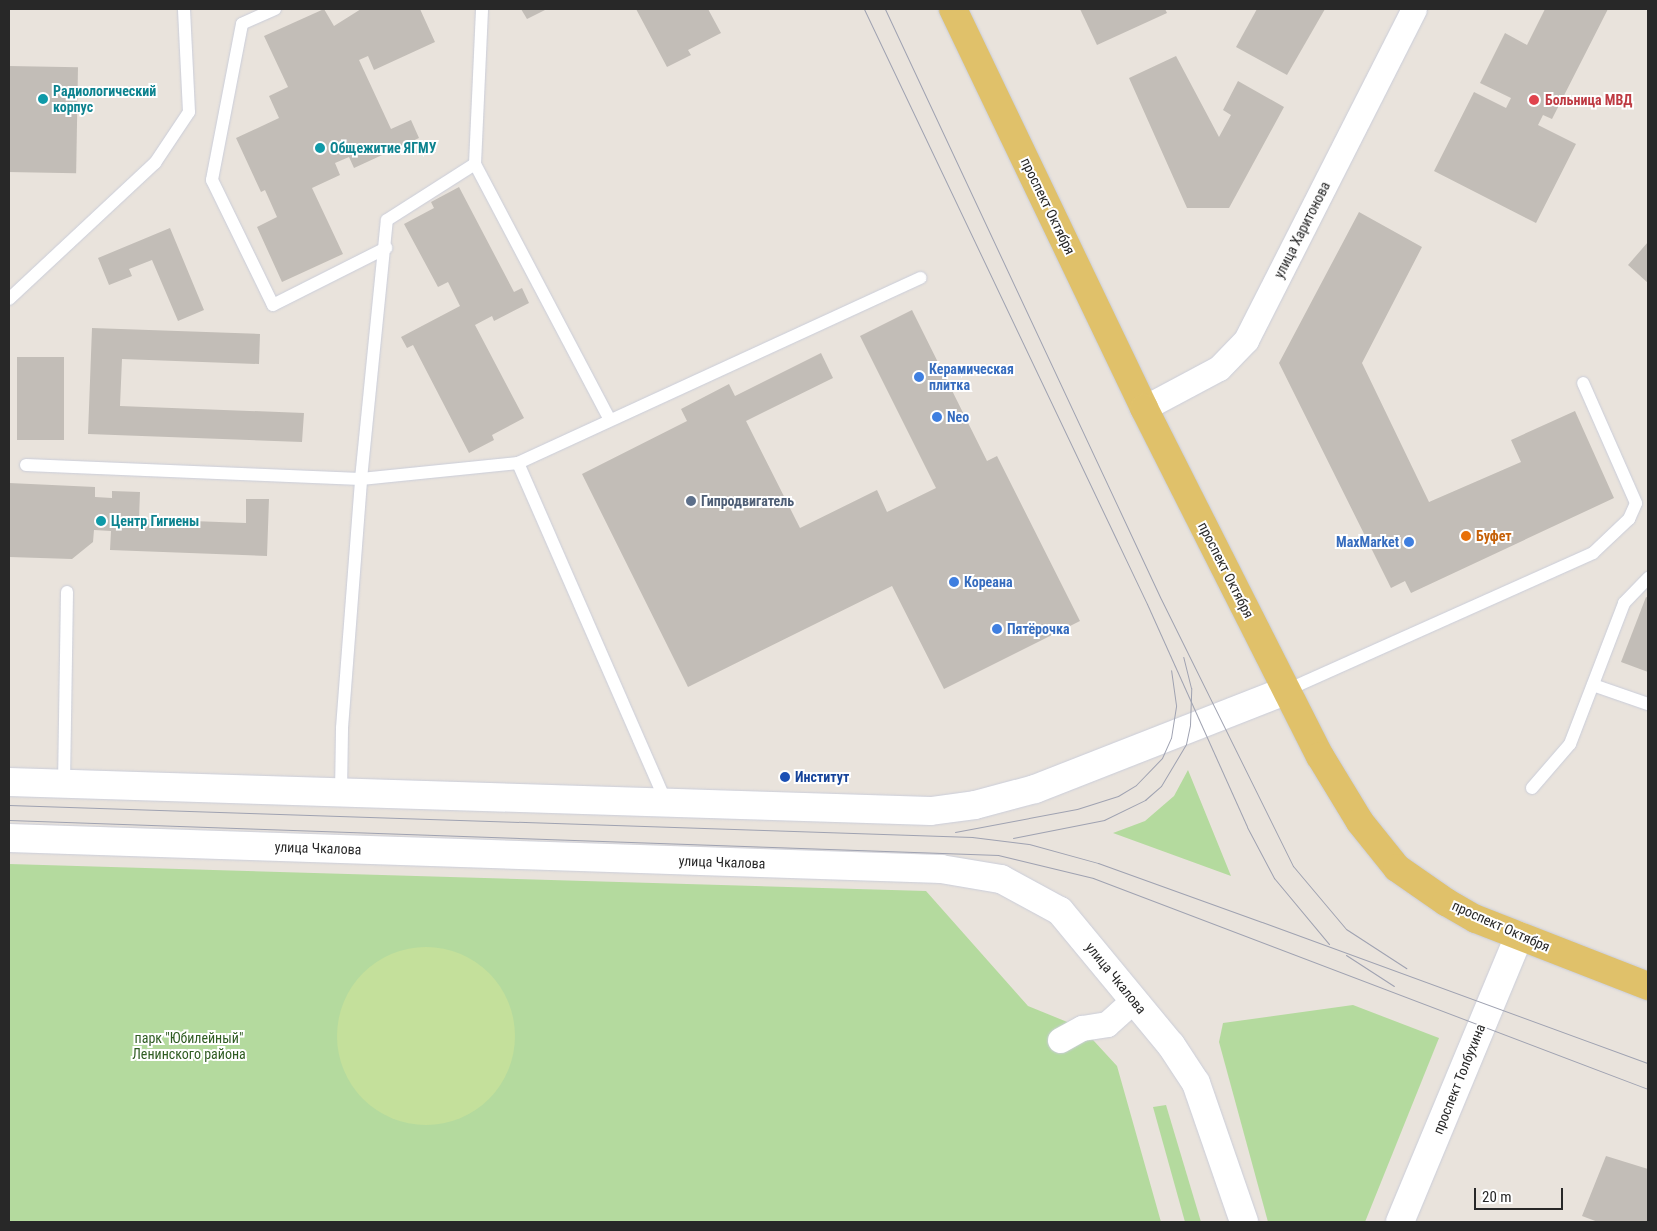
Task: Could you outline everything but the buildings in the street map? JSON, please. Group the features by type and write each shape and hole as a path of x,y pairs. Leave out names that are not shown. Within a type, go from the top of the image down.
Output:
{"main road":[{"name":"проспект Октября","path":"953,9 1144,408 1340,791 1377,847 1397,868 1446,902 1519,936 1648,986"},
{"path":"9,782 667,804 954,809 1035,789 1287,690"},
{"name":"улица Чкалова","path":"9,838 964,871 1020,886 1060,911 1171,1045 1196,1083 1244,1222"},
{"name":"проспект Толбухина","path":"1400,1222 1519,936"}],"street":[{"name":"улица Харитонова","path":"1144,408 1219,368 1246,340 1414,9"},
{"path":"1060,1040 1082,1028 1107,1024 1134,1000"}],"lane":[{"path":"9,299 155,163 189,112 184,9"},
{"path":"275,9 242,24 212,180 273,305 386,248"},
{"path":"482,9 475,164 610,420"},
{"path":"341,793 342,728 361,479 386,248 387,220 475,164"},
{"path":"26,465 361,479 518,463 921,278"},
{"path":"1287,690 1593,553 1629,519 1636,503 1583,384"},
{"path":"518,463 667,804"},
{"path":"1532,788 1570,744 1624,603 1648,578"},
{"path":"64,784 67,592"},
{"path":"1593,685 1648,704"}],"green space":[{"path":"1188,770 1231,876 1113,833 1145,821 1174,796"},
{"name":"парк \"Юбилейный\" Ленинского района","path":"9,864 926,891 1028,1006 1082,1028 1117,1066 1161,1222 9,1222"},
{"path":"426,947 460,954 475,962 489,973 500,987 508,1002 515,1036 508,1070 500,1085 489,1099 475,1110 460,1118 426,1125 392,1118 377,1110 363,1099 352,1085 344,1070 337,1036 344,1002 352,987 363,973 377,962 392,954"},
{"path":"1353,1005 1439,1038 1365,1222 1268,1222 1219,1042 1223,1023"},
{"path":"1166,1105 1201,1222 1185,1222 1153,1107"}],"tram line":[{"path":"864,9 1147,604 1247,827 1274,878 1329,944"},
{"path":"885,9 1161,599 1293,866 1346,929 1406,968"},
{"path":"1013,838 1104,820 1145,800 1161,786 1186,744 1190,725 1191,688 1183,657"},
{"path":"955,832 1077,809 1118,796 1136,785 1162,758 1171,738 1176,705 1171,670"},
{"path":"9,805 972,837 1029,844 1098,863 1648,1063"},
{"path":"9,820 998,855 1093,878 1648,1089"},
{"path":"1346,955 1394,986"}],"place":[{"name":"Радиологический корпус","path":"43,99"},
{"name":"Больница МВД","path":"1534,100"},
{"name":"Общежитие ЯГМУ","path":"320,148"},
{"name":"Керамическая плитка","path":"919,377"},
{"name":"Neo","path":"937,417"},
{"name":"Гипродвигатель","path":"691,501"},
{"name":"Центр Гигиены","path":"101,521"},
{"name":"Буфет","path":"1466,536"},
{"name":"MaxMarket","path":"1409,542"},
{"name":"Кореана","path":"954,582"},
{"name":"Пятёрочка","path":"997,629"},
{"name":"Институт","path":"785,777"}]}
